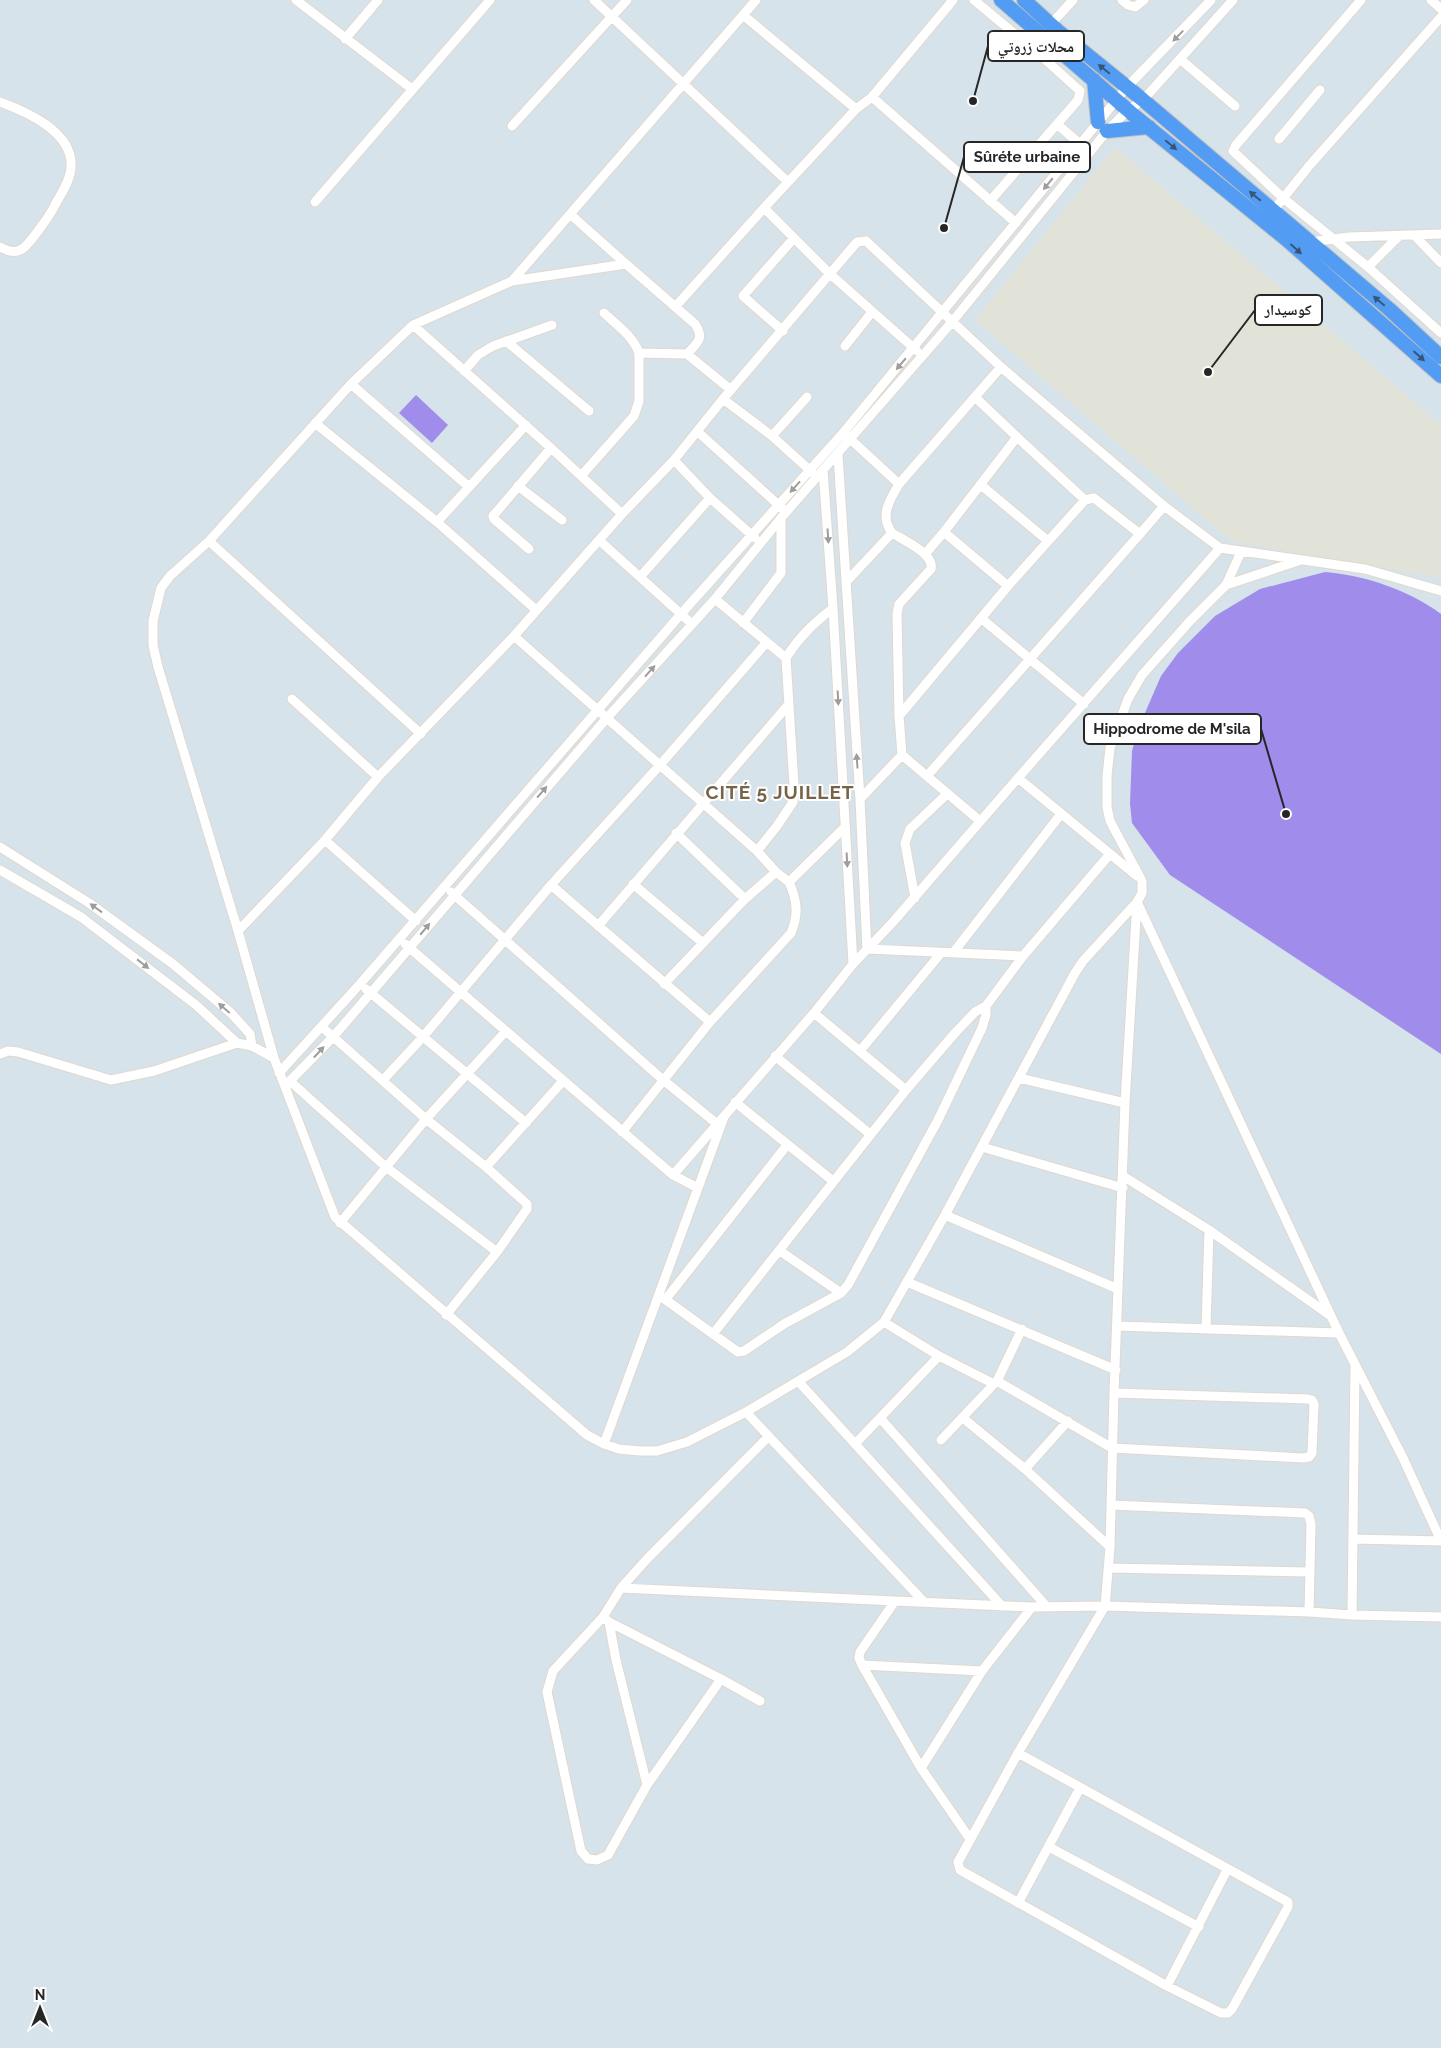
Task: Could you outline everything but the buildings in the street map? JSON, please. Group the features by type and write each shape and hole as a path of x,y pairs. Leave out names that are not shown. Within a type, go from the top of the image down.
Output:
{"main road":[{"path":"1001,0 1053,33 1127,87 1389,309 1441,357"},
{"path":"1024,0 1094,80 1116,100 1286,239 1441,376"},
{"path":"1094,80 1102,127 1149,127"}],"street":[{"path":"296,0 412,89"},
{"path":"345,39 378,0"},
{"path":"315,202 490,0"},
{"path":"594,0 788,182"},
{"path":"512,126 626,0"},
{"path":"512,281 756,0"},
{"path":"675,307 856,109 872,98 953,0"},
{"path":"974,0 1080,91 1078,100 1058,125 990,201"},
{"path":"1039,54 1073,0"},
{"path":"1122,0 1128,5 1135,7 1144,0"},
{"path":"288,1084 333,1037 606,719 715,599 784,515 952,322 1102,127 1116,100 1211,0"},
{"path":"279,1073 416,921 751,534 843,433 1080,144 1143,100 1233,0"},
{"path":"1361,0 1233,148 1235,155 1283,198 1368,267 1441,333"},
{"path":"1431,0 1441,9"},
{"path":"743,15 856,109"},
{"path":"1273,211 1309,166 1441,17"},
{"path":"1180,59 1234,106"},
{"path":"1279,140 1320,90"},
{"path":"872,98 1016,223"},
{"path":"0,102 40,119 50,126 65,146 69,154 71,167 69,178 52,211 26,245 16,252 0,248"},
{"path":"1058,125 1080,144"},
{"path":"764,208 829,273 922,356"},
{"path":"570,214 675,307 700,332 699,341 687,354"},
{"path":"1310,242 1332,239 1441,234"},
{"path":"1368,267 1399,236"},
{"path":"1415,236 1441,262"},
{"path":"783,331 743,296 794,238"},
{"path":"238,931 325,840 378,777 514,636 535,610 600,541 622,514 674,460 723,399 783,331 829,273 861,240 866,241 942,314 1001,367 1164,506 1220,548 1365,569 1441,591"},
{"path":"497,1252 386,1167 288,1084 279,1073 153,645 152,620 161,588 170,576 209,541 351,384 413,325 512,281 626,264"},
{"path":"845,346 872,312"},
{"path":"582,476 634,416 639,400 639,353 632,338 604,314"},
{"path":"413,325 526,425 622,514"},
{"path":"464,371 478,355 506,341 552,325"},
{"path":"506,341 589,412"},
{"path":"639,353 687,354 731,390"},
{"path":"980,821 902,755 899,716 897,614 899,604 931,569 932,563 925,554 892,533 886,521 887,504 899,484 1001,367"},
{"path":"351,384 469,487"},
{"path":"772,436 807,397"},
{"path":"975,397 1084,500"},
{"path":"723,399 772,436 810,470 820,473"},
{"path":"315,423 437,522 535,610"},
{"path":"437,522 526,425"},
{"path":"698,432 778,505 784,515 781,573 744,623"},
{"path":"843,433 899,484"},
{"path":"925,554 1017,437"},
{"path":"529,549 494,519 496,512 551,448"},
{"path":"838,455 868,949"},
{"path":"674,460 710,498 761,542"},
{"path":"820,473 834,608 853,964"},
{"path":"981,485 1048,541"},
{"path":"518,486 562,520"},
{"path":"640,577 710,498"},
{"path":"899,716 1008,586 1084,500 1094,498 1140,534"},
{"path":"927,776 1164,506"},
{"path":"944,532 1008,586"},
{"path":"846,582 892,533"},
{"path":"209,541 421,734"},
{"path":"600,541 692,624"},
{"path":"673,1175 716,1123 814,1013 853,964 915,898 980,821 1220,548"},
{"path":"288,1084 332,1212 340,1223 587,1435 619,1449 658,1451 687,1442 746,1412 847,1352 884,1322 946,1215 1074,973 1142,893 1142,881 1110,822 1107,807 1107,776 1110,748 1128,699 1142,675 1190,620 1226,586 1241,552"},
{"path":"1226,586 1301,560"},
{"path":"833,597 846,597"},
{"path":"715,599 786,658"},
{"path":"756,851 777,826 792,802 794,785 786,658 795,643 811,626 834,608"},
{"path":"982,618 1084,704"},
{"path":"514,636 756,851 776,872 789,882 796,897 796,920 791,933 710,1022 622,1132"},
{"path":"383,1080 422,1038 551,885 660,765 766,643"},
{"path":"292,698 378,777"},
{"path":"598,926 676,833 789,704"},
{"path":"860,800 902,755"},
{"path":"1018,778 1142,881"},
{"path":"915,898 905,843 906,835 947,794"},
{"path":"514,807 523,815"},
{"path":"953,953 1061,814"},
{"path":"844,817 861,816"},
{"path":"789,882 845,827"},
{"path":"676,833 745,899"},
{"path":"325,840 416,921"},
{"path":"0,848 90,903 173,964 230,1013 250,1034 252,1046"},
{"path":"713,1334 906,1090 975,1012 986,1006 1023,956 1110,854"},
{"path":"0,870 81,917 189,1000 237,1043"},
{"path":"664,984 745,899 776,872"},
{"path":"633,884 703,944"},
{"path":"551,885 710,1022"},
{"path":"445,887 662,1080 716,1123"},
{"path":"1018,1753 1288,1902 1288,1907 1232,2009 1221,2013 1167,1986 960,1870 958,1862 1018,1753 1105,1606 1110,1548 1118,1289 1136,902"},
{"path":"1136,902 1339,1333 1403,1458 1441,1541 1354,1539"},
{"path":"399,940 673,1175 698,1188"},
{"path":"868,949 1023,956"},
{"path":"860,1051 941,952"},
{"path":"360,984 422,1038 526,1123"},
{"path":"662,1297 738,1352 744,1352 784,1324 841,1293 854,1277 938,1120 982,1028 986,1015 986,1006"},
{"path":"814,1013 906,1090"},
{"path":"322,1027 426,1119 486,1167 527,1206 527,1209 497,1252 446,1315"},
{"path":"340,1223 426,1119 506,1030"},
{"path":"0,1054 8,1050 18,1052 111,1080 154,1071 237,1043 252,1046 274,1058"},
{"path":"775,1056 870,1134"},
{"path":"1019,1078 1126,1103"},
{"path":"486,1167 563,1081"},
{"path":"735,1102 833,1181"},
{"path":"604,1444 662,1297 725,1114"},
{"path":"662,1297 787,1145"},
{"path":"982,1147 1123,1188"},
{"path":"1123,1176 1209,1230 1332,1316"},
{"path":"946,1215 1118,1289"},
{"path":"1206,1328 1209,1230"},
{"path":"780,1251 841,1293"},
{"path":"906,1282 1116,1370"},
{"path":"884,1322 939,1356 996,1382 1068,1421 1112,1448 1308,1457 1312,1453 1314,1427 1314,1404 1312,1400 1114,1394"},
{"path":"1117,1326 1339,1333"},
{"path":"941,1440 996,1382 1022,1329"},
{"path":"855,1444 939,1356"},
{"path":"1352,1615 1355,1366"},
{"path":"798,1381 1002,1606"},
{"path":"746,1412 924,1602"},
{"path":"963,1418 1025,1469 1110,1548"},
{"path":"880,1419 1047,1607"},
{"path":"1025,1469 1068,1421"},
{"path":"722,1679 646,1785 608,1855 597,1860 588,1859 581,1851 547,1692 553,1671 606,1620 621,1588 653,1552 768,1437"},
{"path":"1111,1505 1305,1513 1309,1516 1311,1524 1310,1612"},
{"path":"1109,1568 1310,1572"},
{"path":"621,1588 1002,1606 1105,1606 1352,1615 1441,1616"},
{"path":"895,1601 860,1652 859,1658 921,1768 970,1839"},
{"path":"921,1768 982,1671 1032,1607"},
{"path":"606,1620 722,1679 760,1701"},
{"path":"606,1620 646,1785"},
{"path":"862,1666 982,1671"},
{"path":"1018,1903 1080,1788"},
{"path":"1049,1847 1198,1927"},
{"path":"1167,1986 1227,1870"}],"shaded area":[{"path":"1115,147 1441,425 1441,578 1234,542 975,320"},
{"path":"416,395 448,425 432,443 399,413"},
{"path":"1325,572 1355,576 1386,585 1415,598 1441,614 1441,1054 1170,875 1132,823 1130,804 1132,751 1138,729 1161,676 1178,653 1215,616 1260,589"}],"place":[{"name":"محلات زروتي","path":"973,101"},
{"name":"Sûréte urbaine","path":"944,228"},
{"name":"كوسيدار","path":"1208,372"},
{"name":"Hippodrome de M'sila","path":"1286,814"}],"district":[{"name":"CITÉ 5 JUILLET","path":"780,792"}]}
